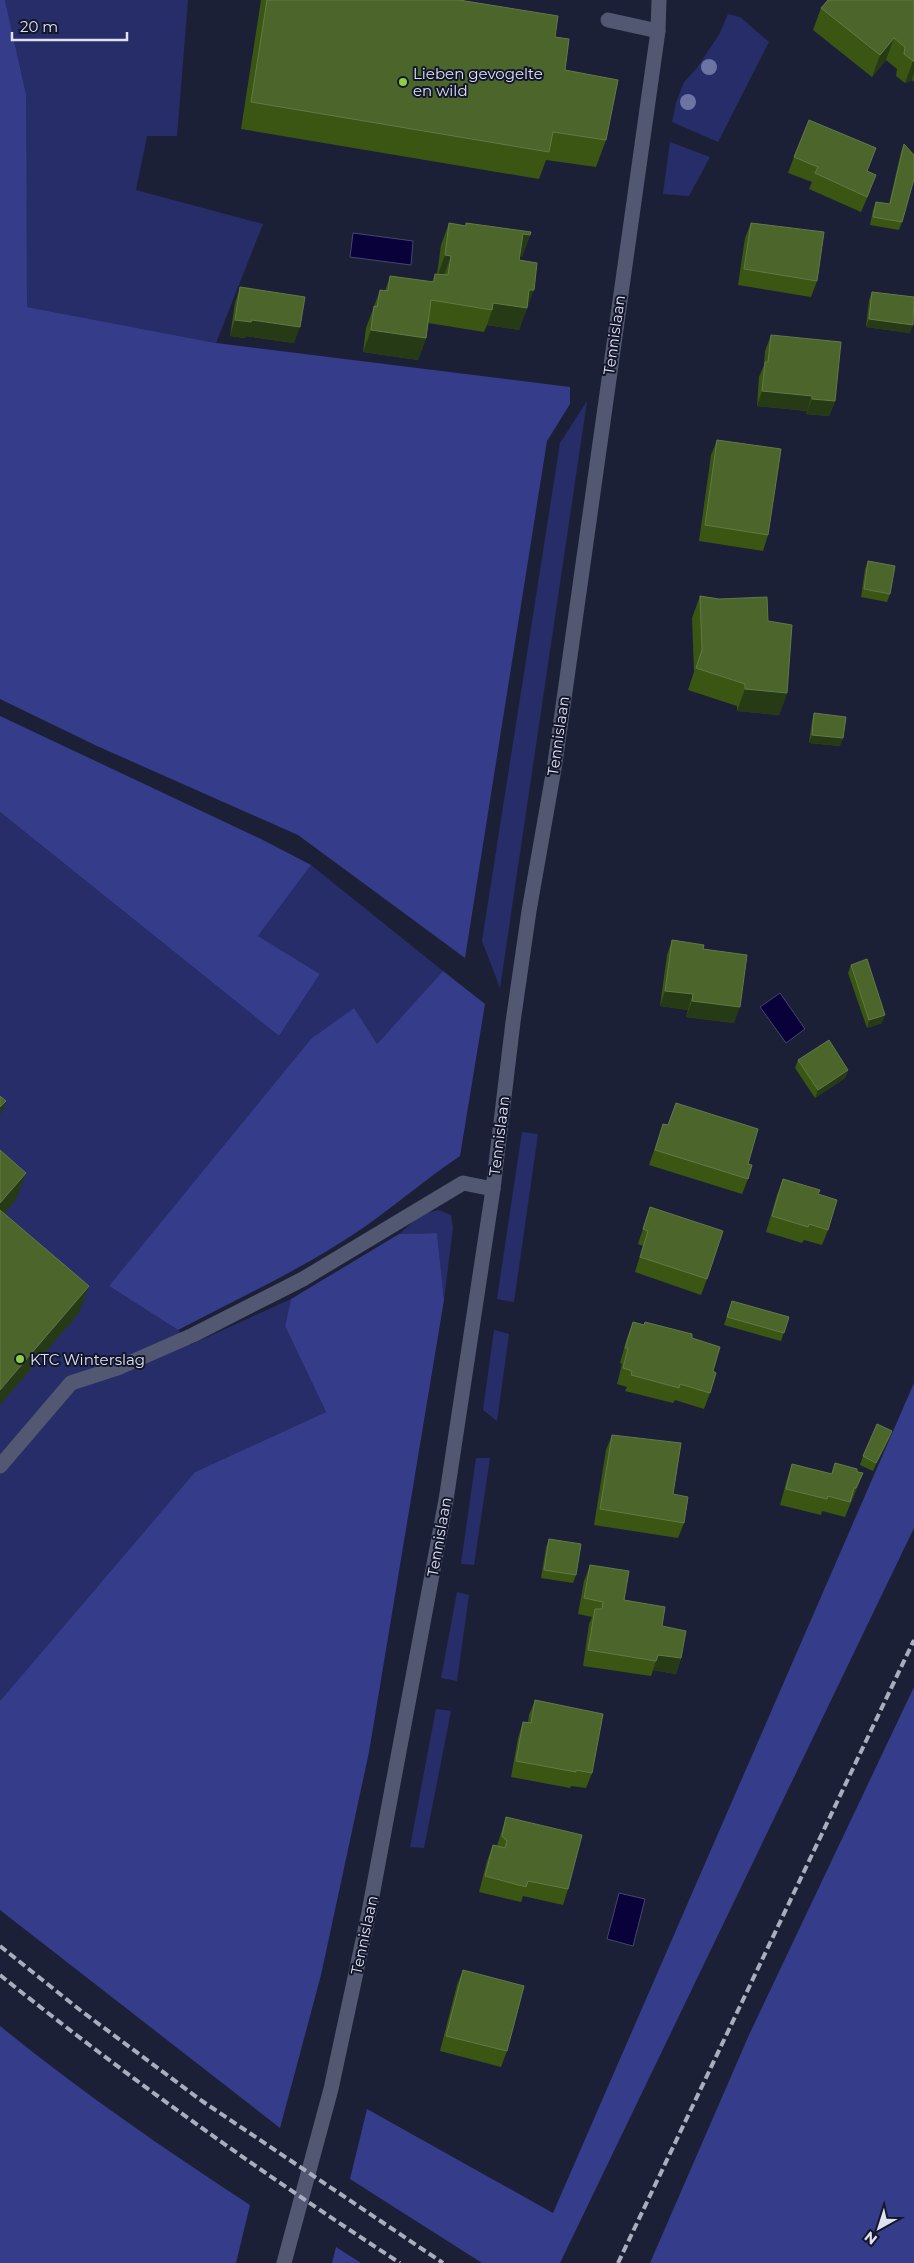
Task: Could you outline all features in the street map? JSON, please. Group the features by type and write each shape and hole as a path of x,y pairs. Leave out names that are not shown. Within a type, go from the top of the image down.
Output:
{"street":[{"name":"Tennislaan","path":"284,2263 331,2089 369,1912 446,1500 493,1189 513,1022 529,911 555,763 658,31 659,0"},
{"path":"608,20 658,31"},
{"path":"0,1466 71,1383 120,1367 244,1310 302,1280 463,1183 493,1189"}],"shaded area":[{"path":"0,0 5,0 26,94 27,307 216,343 570,387 570,404 547,441 465,958 298,835 97,746 0,699"},
{"path":"5,0 188,0 177,136 147,136 136,190 263,224 216,343 26,307 26,94"},
{"path":"728,14 740,17 769,42 718,142 672,122 676,103 684,82 697,68 720,33"},
{"path":"670,142 710,157 689,196 663,194"},
{"path":"353,233 413,241 411,265 350,257"},
{"path":"587,401 500,988 482,941 560,443"},
{"path":"0,716 261,839 311,865 258,936 320,974 279,1036 0,812"},
{"path":"0,812 279,1036 320,974 258,936 311,865 443,971 377,1044 109,1286 178,1330 190,1345 291,1299 285,1326 326,1412 195,1472 0,1701"},
{"path":"443,971 485,1004 460,1156 374,1220 327,1251 178,1330 109,1286 311,1039 354,1008 377,1044"},
{"path":"780,993 805,1029 786,1043 760,1007"},
{"path":"522,1132 538,1134 514,1302 497,1299"},
{"path":"439,1210 451,1215 453,1227 444,1300 437,1233 399,1234 422,1214"},
{"path":"437,1233 444,1300 369,1752 321,1975 280,2128 0,1910 0,1701 195,1472 326,1412 285,1326 291,1299 399,1234"},
{"path":"494,1330 509,1334 497,1421 483,1410"},
{"path":"914,1383 914,1528 560,2263 482,2263 350,2179 367,2109 553,2213"},
{"path":"476,1458 490,1458 474,1565 461,1564"},
{"path":"457,1592 469,1595 457,1681 441,1678"},
{"path":"914,1687 914,2263 650,2263 749,2035"},
{"path":"436,1709 451,1711 424,1848 410,1847"},
{"path":"619,1893 645,1899 633,1946 607,1939"},
{"path":"0,2026 123,2119 250,2205 236,2263 0,2263"},
{"path":"336,2247 361,2263 332,2263"}],"building":[{"name":"Lieben gevogelte en wild","path":"267,0 459,0 558,16 555,37 569,39 565,70 618,80 606,140 553,132 549,152 251,102"},
{"path":"828,0 914,0 914,61 904,54 905,47 894,38 880,55 821,8"},
{"path":"809,120 876,148 867,171 876,175 867,197 815,173 818,167 794,157"},
{"path":"904,144 914,155 914,179 902,222 873,217 876,202 890,204"},
{"path":"449,223 466,226 466,223 531,232 530,235 523,234 519,260 537,263 534,290 529,290 527,308 493,303 492,310 431,300 426,338 371,330 374,306 377,307 380,290 388,291 390,276 434,282 435,274 448,275 451,256 445,255"},
{"path":"751,223 824,232 817,281 744,269"},
{"path":"240,287 305,297 300,327 252,320 251,322 235,320"},
{"path":"872,292 914,297 913,325 869,319"},
{"path":"771,335 841,342 835,401 812,399 812,396 762,391 765,362 768,362"},
{"path":"717,440 781,449 768,535 705,525"},
{"path":"868,561 895,566 890,594 864,589"},
{"path":"700,596 719,599 767,597 768,621 792,625 787,693 745,689 745,684 696,668 702,650"},
{"path":"814,713 846,717 843,738 812,735"},
{"path":"672,940 704,945 703,949 747,955 740,1007 692,1001 693,994 665,991"},
{"path":"867,959 885,1015 869,1020 851,965"},
{"path":"829,1040 848,1070 818,1090 798,1060"},
{"path":"0,1096 6,1101 0,1107"},
{"path":"676,1103 758,1129 748,1164 752,1165 748,1179 655,1150 663,1124 668,1125"},
{"path":"0,1150 26,1173 0,1203"},
{"path":"783,1179 820,1190 818,1194 837,1200 828,1230 809,1224 808,1227 772,1216"},
{"path":"650,1207 723,1231 707,1279 640,1257 648,1231 643,1229"},
{"name":"KTC Winterslag","path":"0,1210 89,1286 0,1390"},
{"path":"732,1301 789,1317 784,1333 727,1317"},
{"path":"633,1322 644,1325 645,1322 692,1334 692,1338 720,1347 713,1371 716,1373 710,1393 680,1384 679,1388 631,1375 632,1371 623,1368 628,1348 625,1348"},
{"path":"877,1424 892,1431 876,1463 863,1456"},
{"path":"612,1435 681,1443 673,1494 688,1497 684,1523 600,1509"},
{"path":"835,1463 857,1469 857,1472 863,1473 856,1488 854,1488 850,1502 828,1496 827,1499 786,1489 792,1464 832,1474"},
{"path":"549,1539 581,1544 576,1575 544,1570"},
{"path":"590,1565 629,1571 624,1600 665,1607 662,1626 686,1631 681,1658 658,1655 656,1661 588,1650 595,1609 602,1609 603,1602 584,1598"},
{"path":"535,1700 603,1714 592,1773 576,1770 576,1772 516,1761 523,1722 531,1723"},
{"path":"506,1817 582,1835 568,1889 528,1881 526,1887 485,1876 493,1845 505,1848 507,1841 502,1836"},
{"path":"463,1970 524,1986 507,2051 446,2036"}],"railway":[{"path":"618,2263 914,1640"},
{"path":"0,1946 80,2010 202,2101 443,2263"},
{"path":"0,1975 147,2088 298,2195 400,2263"}],"place":[{"name":"Lieben gevogelte en wild","path":"403,82"},
{"name":"KTC Winterslag","path":"20,1359"}]}
